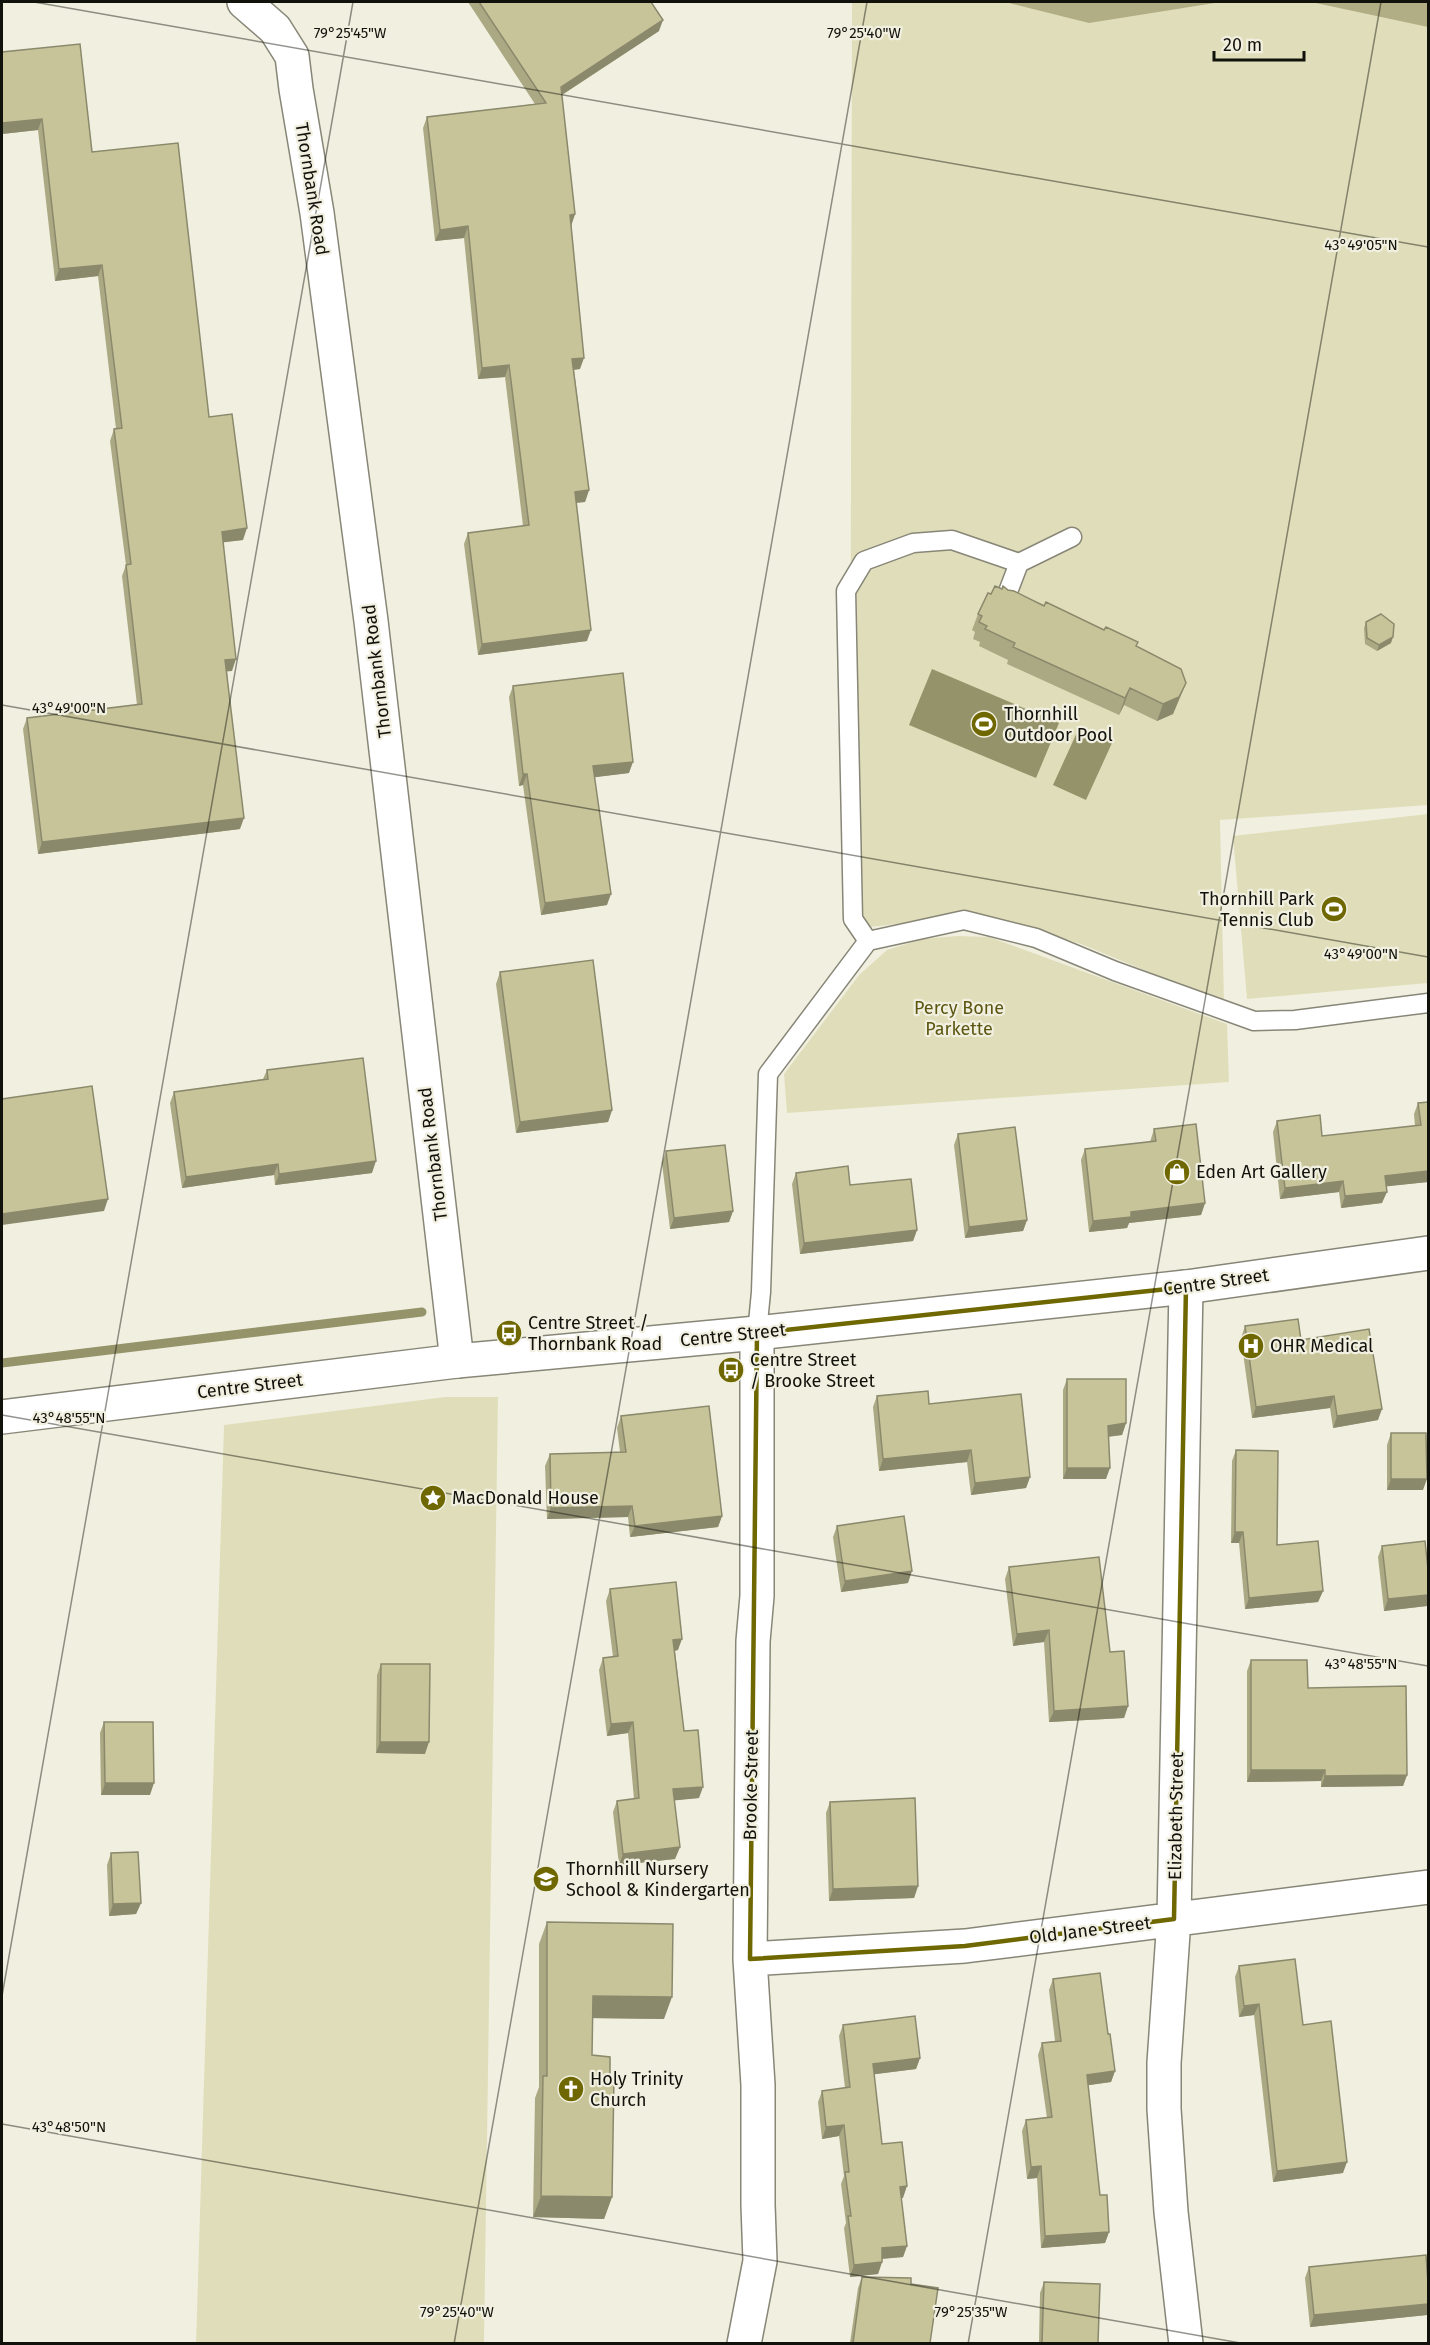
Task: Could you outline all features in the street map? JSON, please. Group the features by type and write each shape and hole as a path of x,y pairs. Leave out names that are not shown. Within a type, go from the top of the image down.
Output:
{"street":[{"name":"Thornbank Road","path":"244,2 274,29 292,56 317,213 373,632 458,1361"},
{"name":"Centre Street","path":"2,1417 458,1361 758,1333 1186,1287 1428,1253"},
{"name":"Elizabeth Street","path":"1186,1287 1174,1919 1164,2063 1164,2109 1177,2272 1186,2343"},
{"name":"Brooke Street","path":"744,2343 760,2261 758,2085 750,1959 753,1641 757,1596 758,1333"},
{"name":"Old Jane Street","path":"750,1959 965,1946 1428,1887"}],"lane":[{"path":"1006,597 1019,563 1072,537"},
{"path":"868,942 853,919 846,591 864,561 913,543 952,540 1019,563"},
{"path":"758,1333 768,1074 868,942 963,920 1036,938 1115,971 1254,1021 1295,1020 1428,1003"}],"highlighted area":[{"path":"1186,1287 1174,1919 965,1946 750,1959 757,1333"}],"green space":[{"path":"852,2 1360,2 1428,21 1428,805 1220,820 1224,1003 1081,944 982,915 850,929"},
{"name":"Thornhill Park Tennis Club","path":"1428,814 1428,983 1247,999 1233,836"},
{"name":"Percy Bone Parkette","path":"957,936 989,937 1227,1024 1229,1082 787,1113 784,1074 859,975 887,950 922,939"},
{"path":"445,1397 498,1397 484,2343 196,2344 224,1425"}],"shaded area":[{"path":"1005,2 1221,2 1089,23"},
{"path":"1311,2 1428,2 1428,27"},
{"name":"Thornhill Outdoor Pool","path":"932,669 1059,723 1036,778 909,725"},
{"path":"1079,728 1112,743 1086,800 1053,785"}],"building":[{"path":"479,2 651,2 663,20 561,87 575,214 570,215 584,358 572,359 589,490 575,492 591,630 482,644 468,533 529,525 509,365 482,368 468,226 440,230 427,117 546,103"},
{"path":"80,44 92,152 178,143 209,417 232,414 247,528 222,532 236,659 225,660 244,818 42,842 27,718 142,704 126,565 131,564 114,429 122,428 102,265 59,269 42,119 2,123 2,52"},
{"path":"995,586 1002,589 1003,586 1044,606 1046,602 1104,630 1106,627 1138,642 1136,646 1181,669 1186,683 1179,697 1163,704 1130,688 1125,698 1013,647 1015,643 985,629 987,626 979,622 982,616 978,614 988,593 991,594"},
{"path":"1381,614 1394,624 1393,637 1379,645 1367,638 1366,622"},
{"path":"623,673 633,762 593,766 611,894 545,903 527,774 523,774 513,686"},
{"path":"593,960 612,1110 520,1122 500,972"},
{"path":"363,1058 376,1161 279,1174 278,1164 186,1177 174,1092 268,1079 267,1070"},
{"path":"92,1086 108,1199 2,1214 2,1099"},
{"path":"1428,1102 1428,1171 1385,1176 1387,1192 1345,1196 1343,1181 1285,1188 1277,1121 1320,1115 1322,1136 1421,1125 1418,1103"},
{"path":"1196,1124 1205,1203 1131,1212 1131,1217 1093,1221 1085,1149 1156,1141 1154,1129"},
{"path":"1015,1127 1027,1220 969,1227 958,1134"},
{"path":"725,1145 733,1211 674,1218 666,1151"},
{"path":"848,1166 850,1185 911,1179 917,1230 804,1243 796,1173"},
{"path":"1298,1319 1301,1340 1369,1329 1382,1409 1337,1416 1334,1396 1256,1407 1245,1326"},
{"path":"1067,1379 1126,1379 1126,1423 1108,1426 1110,1468 1067,1468"},
{"path":"928,1391 929,1404 1021,1394 1030,1477 975,1483 971,1450 883,1459 877,1396"},
{"path":"709,1406 722,1516 635,1526 632,1506 551,1508 550,1454 626,1452 621,1416"},
{"path":"1391,1433 1426,1433 1427,1479 1391,1479"},
{"path":"1236,1450 1278,1451 1277,1545 1318,1541 1323,1591 1249,1598 1243,1532 1235,1532"},
{"path":"904,1516 912,1571 845,1581 837,1526"},
{"path":"1425,1541 1428,1595 1388,1599 1382,1546"},
{"path":"1099,1557 1110,1652 1124,1651 1128,1706 1054,1711 1049,1630 1017,1634 1009,1567"},
{"path":"676,1582 682,1639 673,1640 684,1731 698,1730 703,1787 673,1789 680,1847 623,1854 617,1801 639,1798 633,1722 611,1724 603,1658 618,1656 610,1589"},
{"path":"1251,1660 1307,1660 1308,1688 1406,1686 1407,1775 1325,1776 1325,1770 1251,1770"},
{"path":"381,1664 430,1664 429,1742 380,1742"},
{"path":"104,1722 153,1722 154,1783 105,1783"},
{"path":"915,1798 918,1886 833,1889 830,1802"},
{"path":"138,1852 141,1903 113,1904 111,1853"},
{"name":"Holy Trinity Church","path":"547,1922 673,1924 672,1997 593,1996 592,2055 610,2057 610,2077 614,2077 612,2197 541,2196 543,2076 547,2076"},
{"path":"1295,1959 1303,2025 1331,2021 1347,2162 1277,2171 1259,2004 1244,2006 1239,1966"},
{"path":"1100,1973 1115,2071 1087,2075 1100,2195 1107,2195 1109,2232 1045,2236 1041,2166 1031,2167 1026,2120 1052,2117 1042,2043 1061,2041 1053,1979"},
{"path":"915,2016 920,2058 873,2064 882,2144 902,2142 907,2186 900,2187 907,2246 882,2248 882,2262 854,2265 848,2216 851,2216 845,2172 849,2172 844,2125 826,2127 822,2091 850,2087 843,2025"},
{"path":"1426,2255 1428,2304 1314,2315 1309,2267"},
{"path":"862,2277 911,2278 911,2284 938,2288 930,2343 853,2343"},
{"path":"1044,2282 1100,2284 1098,2343 1042,2343"}],"waterway":[{"path":"2,1363 422,1312"}],"place":[{"name":"Thornhill Outdoor Pool","path":"984,724"},
{"name":"Thornhill Park Tennis Club","path":"1334,909"},
{"name":"Eden Art Gallery","path":"1177,1172"},
{"name":"Centre Street / Thornbank Road","path":"509,1333"},
{"name":"OHR Medical","path":"1251,1346"},
{"name":"Centre Street / Brooke Street","path":"731,1370"},
{"name":"MacDonald House","path":"433,1498"},
{"name":"Thornhill Nursery School & Kindergarten","path":"546,1879"},
{"name":"Holy Trinity Church","path":"571,2089"}]}
